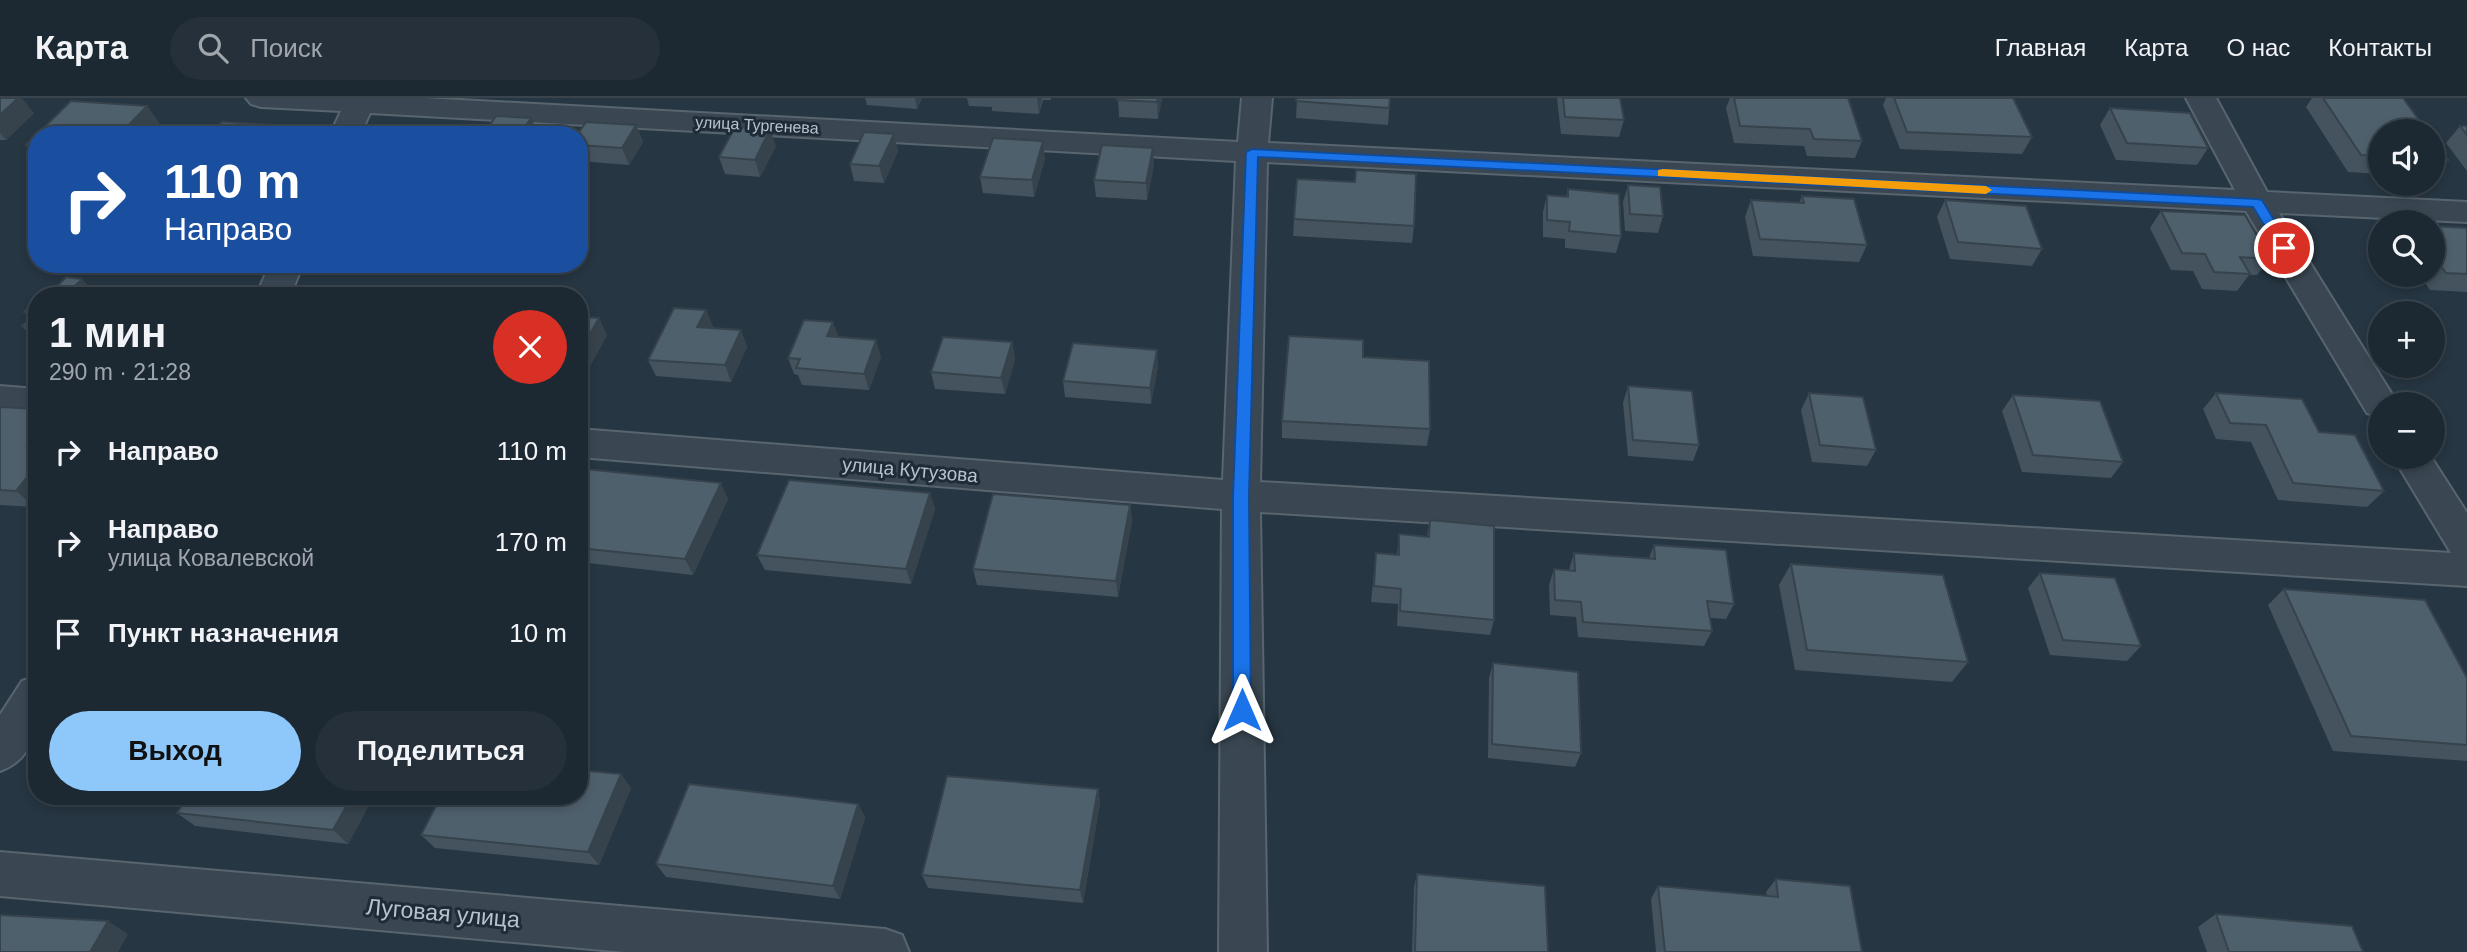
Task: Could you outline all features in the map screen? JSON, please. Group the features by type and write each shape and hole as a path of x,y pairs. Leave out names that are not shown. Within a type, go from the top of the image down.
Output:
{"street":[{"name":"улица Тургенева","path":"261,98 360,100 1252,152 2467,212"},
{"path":"1243,952 1241,496 1252,152 1257,98"},
{"path":"2202,98 2257,203 2373,392"},
{"path":"349,126 360,100"},
{"path":"0,399 28,401"},
{"name":"улица Кутузова","path":"588,444 1241,496 2467,570"},
{"path":"2420,469 2467,546"},
{"path":"0,752 28,708"},
{"name":"Луговая улица","path":"0,874 885,952"}],"building":[{"path":"0,98 18,98 0,115"},
{"path":"1158,98 1157,102 1117,100"},
{"path":"1297,98 1390,98 1389,108 1296,101"},
{"path":"1563,98 1620,98 1624,120 1565,117"},
{"path":"1734,98 1848,98 1862,141 1814,139 1810,129 1740,126"},
{"path":"1894,98 2013,98 2032,137 1907,132"},
{"path":"2323,98 2403,98 2418,119 2368,119 2368,155 2361,155"},
{"path":"71,101 147,106 128,126 45,126"},
{"path":"2110,108 2190,113 2208,148 2127,143"},
{"path":"496,116 531,118 526,126 489,126"},
{"path":"222,122 289,126 218,126"},
{"path":"586,122 636,125 622,148 588,146 588,126 583,126"},
{"path":"2460,126 2467,126 2467,135"},
{"path":"735,127 770,129 755,160 719,157"},
{"path":"864,132 894,134 879,166 850,164"},
{"path":"993,138 1043,141 1032,180 980,177"},
{"path":"1102,145 1153,148 1146,183 1094,180"},
{"path":"1356,170 1416,174 1414,226 1294,219 1297,179 1355,182"},
{"path":"1628,185 1660,187 1663,216 1630,214"},
{"path":"1568,189 1619,194 1621,236 1569,231 1570,222 1547,220 1547,195 1568,197"},
{"path":"1802,196 1854,199 1867,245 1760,239 1751,200 1804,203"},
{"path":"1945,200 2026,206 2042,249 1958,242"},
{"path":"2161,211 2245,215 2270,259 2240,257 2250,274 2214,272 2205,254 2182,253"},
{"path":"2445,227 2467,228 2467,274 2446,273"},
{"path":"66,277 82,279 74,287 57,287"},
{"path":"674,308 706,310 697,327 741,330 725,365 648,360"},
{"path":"588,317 599,318 588,337"},
{"path":"804,320 833,322 827,336 876,340 864,374 796,368 800,359 788,358"},
{"path":"1289,336 1363,340 1363,357 1429,361 1430,429 1282,421"},
{"path":"943,337 1012,342 1001,378 931,372"},
{"path":"1073,343 1157,350 1150,388 1063,381"},
{"path":"1628,386 1692,391 1699,445 1633,440"},
{"path":"1809,393 1863,397 1876,450 1820,445"},
{"path":"2216,393 2302,399 2319,432 2355,435 2368,460 2368,469 2373,469 2384,491 2293,483 2266,425 2230,423"},
{"path":"2013,395 2100,401 2123,462 2033,455"},
{"path":"0,407 28,409 28,476 16,491 0,490"},
{"path":"588,469 721,483 685,559 588,549"},
{"path":"789,480 930,493 906,569 757,555"},
{"path":"993,494 1130,505 1116,581 973,569"},
{"path":"1430,520 1494,526 1494,620 1400,611 1401,589 1374,586 1376,553 1399,555 1399,534 1429,537"},
{"path":"1654,545 1726,550 1734,604 1707,601 1712,631 1583,622 1581,602 1555,600 1554,569 1575,571 1574,553 1655,559"},
{"path":"1791,564 1943,575 1968,662 1807,650"},
{"path":"2040,573 2115,578 2141,646 2063,640"},
{"path":"2284,589 2425,600 2467,678 2467,745 2351,736"},
{"path":"1493,663 1578,672 1581,753 1492,744"},
{"path":"588,771 621,774 588,852 421,835 436,805 588,805"},
{"path":"947,776 1098,789 1080,890 922,875"},
{"path":"689,784 858,804 833,886 656,864"},
{"path":"182,805 347,805 333,830 177,813"},
{"path":"1417,874 1545,886 1548,952 1415,952"},
{"path":"1776,879 1850,886 1862,952 1665,952 1658,886 1778,897"},
{"path":"2216,914 2352,926 2363,952 2229,952"},
{"path":"0,915 108,921 90,952 0,952"}],"slow traffic":[{"path":"1663,173 1986,190"}],"route":[{"path":"1242,710 1241,496 1252,152 2257,203 2284,248"}]}
